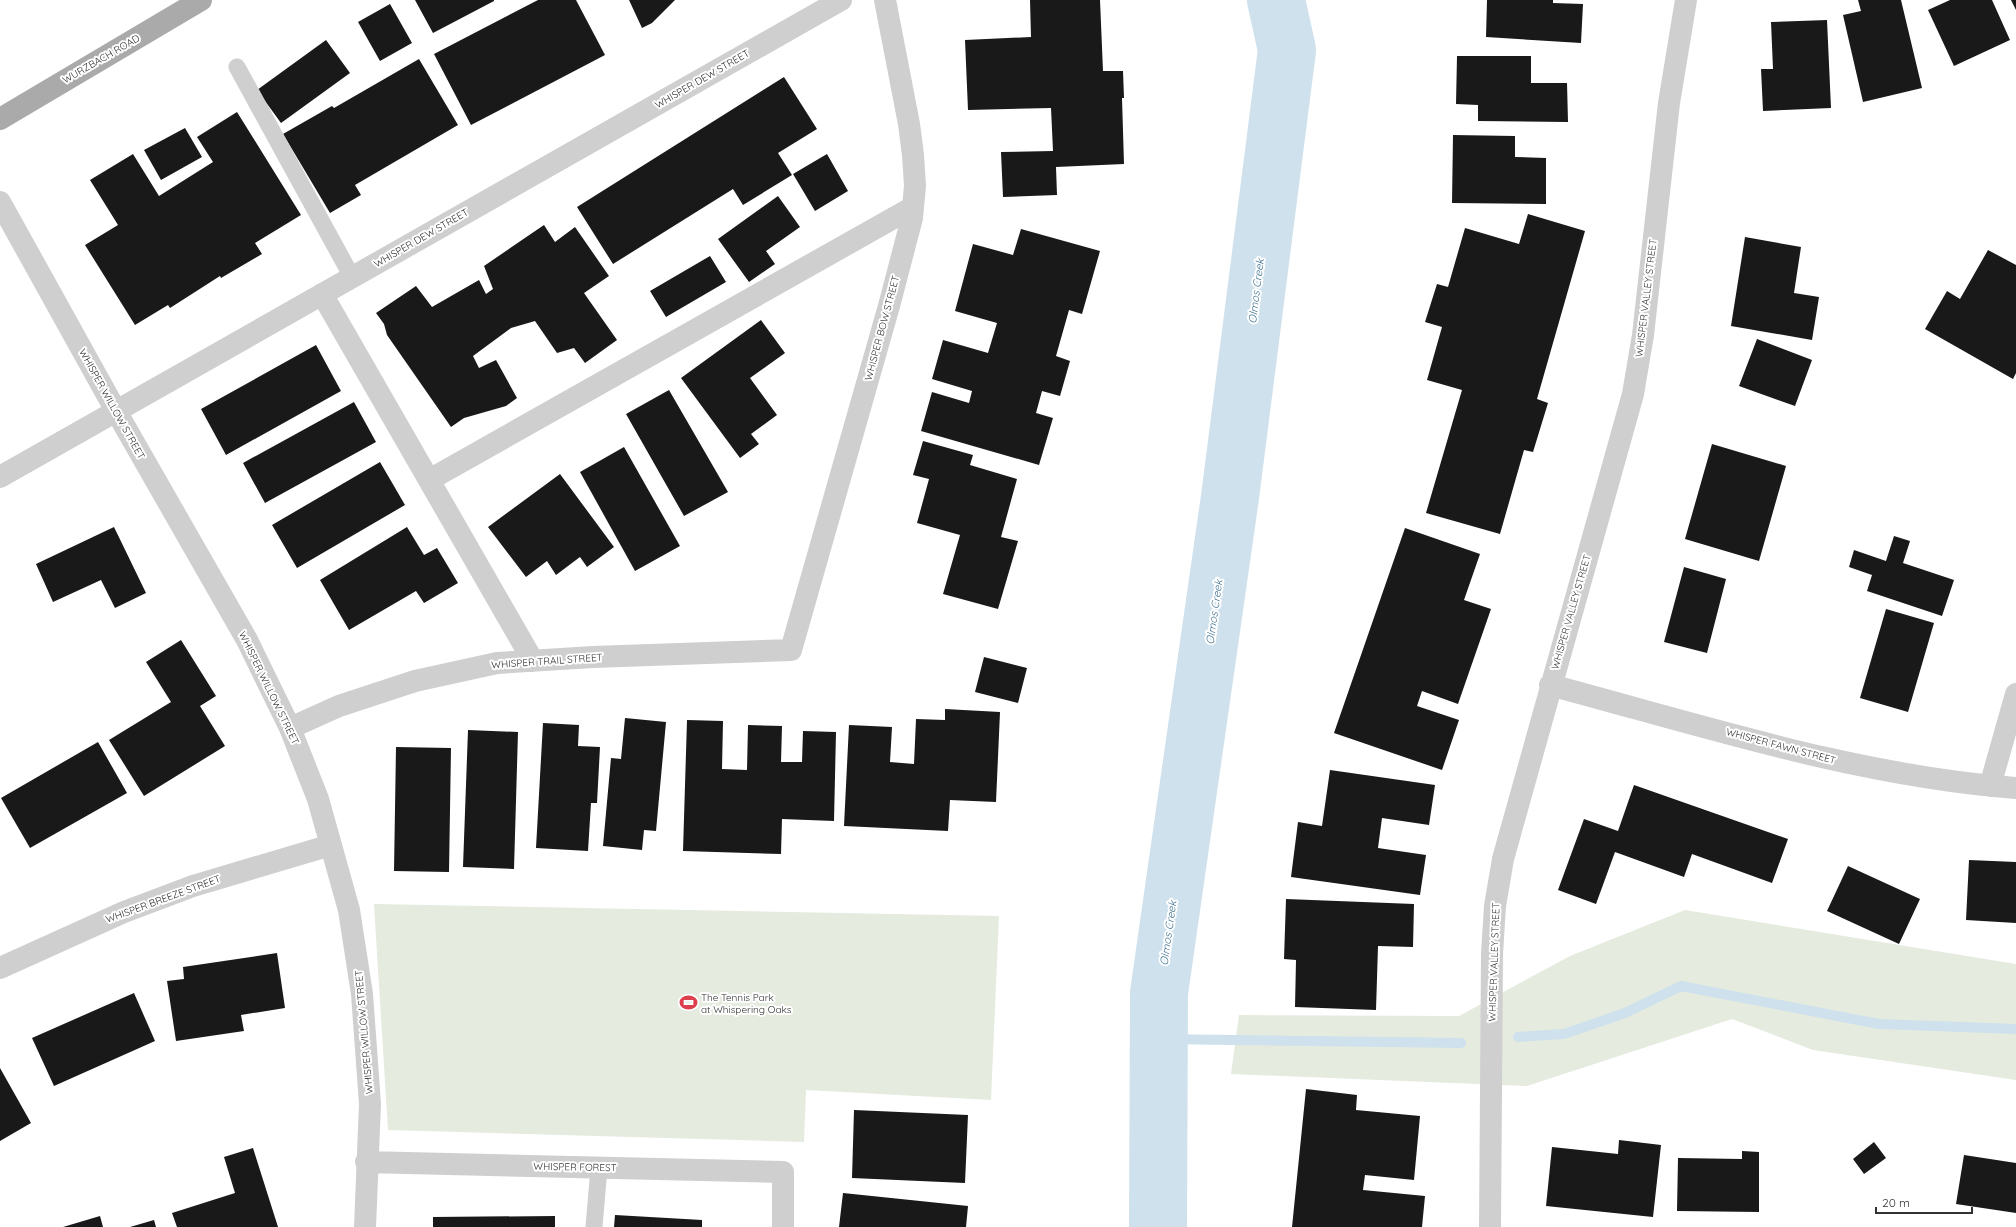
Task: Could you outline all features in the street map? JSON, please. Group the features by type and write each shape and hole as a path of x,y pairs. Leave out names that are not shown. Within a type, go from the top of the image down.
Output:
{"main road":[{"name":"WURZBACH ROAD","path":"0,119 201,0"}],"street":[{"name":"WHISPER DEW STREET","path":"0,477 841,0"},
{"name":"WHISPER BOW STREET","path":"791,650 889,306 912,218 913,155 909,124 886,0"},
{"name":"WHISPER VALLEY STREET","path":"1490,1227 1492,954 1495,906 1503,859 1550,685 1633,394 1643,335 1669,103 1686,0"},
{"name":"WHISPER WILLOW STREET","path":"0,202 116,411 247,640 290,728 318,799 349,910 362,994 370,1104 366,1162 365,1227"},
{"path":"429,480 913,207"},
{"path":"322,294 533,661"},
{"name":"WHISPER TRAIL STREET","path":"290,728 339,706 415,681 497,663 593,657 791,650"},
{"name":"WHISPER FAWN STREET","path":"1550,685 1840,762 1990,786 2016,788"},
{"path":"1990,786 2016,694"},
{"name":"WHISPER BREEZE STREET","path":"0,968 124,912 193,886 331,845"},
{"name":"WHISPER FOREST","path":"366,1162 783,1172 783,1227"}],"lane":[{"path":"237,68 352,277"},
{"path":"594,1227 599,1168"}],"shaded area":[{"name":"The Tennis Park at Whispering Oaks","path":"374,904 999,916 991,1100 806,1090 804,1142 388,1130"},
{"path":"1685,910 2016,964 2016,1080 1813,1050 1732,1019 1527,1086 1231,1074 1239,1015 1459,1016 1570,956"}],"building":[{"path":"415,0 494,0 494,1 433,33"},
{"path":"538,0 576,0 605,55 471,125 434,54"},
{"path":"629,0 675,0 652,23 642,28"},
{"path":"1030,0 1100,0 1103,71 1123,71 1124,98 1122,98 1124,164 1056,167 1057,195 1003,197 1001,152 1053,151 1051,108 968,110 965,40 1031,37"},
{"path":"1487,0 1553,0 1553,3 1583,4 1581,43 1486,37"},
{"path":"1858,0 1901,0 1922,88 1863,102 1843,15 1861,11"},
{"path":"1950,0 1992,0 2010,40 1954,66 1928,10"},
{"path":"2011,0 2016,0 2016,10"},
{"path":"390,4 412,43 380,61 358,22"},
{"path":"1827,20 1831,108 1763,111 1761,69 1773,69 1771,22"},
{"path":"326,40 350,73 281,123 257,90"},
{"path":"1457,56 1531,56 1531,83 1567,83 1568,122 1478,121 1478,105 1456,104"},
{"path":"419,59 458,125 355,185 361,195 330,213 283,134 332,106 334,108"},
{"path":"784,77 817,129 778,153 792,175 743,205 733,189 613,264 577,207"},
{"path":"237,112 301,215 255,243 262,254 221,278 220,276 170,308 168,305 135,325 85,245 118,225 90,180 133,154 159,196 213,162 197,137"},
{"path":"185,128 202,157 161,180 144,150"},
{"path":"1453,135 1515,136 1515,157 1546,158 1546,204 1452,203"},
{"path":"827,154 848,191 815,211 793,174"},
{"path":"778,196 800,227 766,251 775,264 749,282 718,239"},
{"path":"1528,214 1585,231 1537,399 1548,403 1533,452 1524,450 1500,534 1426,513 1462,390 1427,380 1442,327 1425,322 1437,284 1448,287 1465,228 1519,244"},
{"path":"544,225 555,242 575,227 609,276 584,293 617,340 585,363 574,348 557,353 535,321 511,328 473,356 479,368 496,360 517,398 506,406 464,418 451,427 387,335 384,324 376,313 416,286 432,307 479,280 486,294 493,289 484,266"},
{"path":"1021,229 1100,251 1082,314 1069,310 1056,356 1070,361 1060,396 1042,391 1036,413 1053,418 1039,465 921,431 932,392 969,403 972,391 932,379 943,340 988,353 997,323 955,311 973,244 1013,255"},
{"path":"1745,237 1801,247 1794,293 1819,297 1812,340 1731,326"},
{"path":"1988,250 2016,265 2016,373 2013,379 1925,329 1947,291 1960,299"},
{"path":"710,256 726,282 666,317 650,291"},
{"path":"761,320 785,353 750,378 777,415 751,434 759,444 740,458 681,378"},
{"path":"1757,339 1812,360 1795,406 1739,386"},
{"path":"316,345 341,391 226,455 201,409"},
{"path":"669,390 728,492 684,516 626,414"},
{"path":"354,402 376,442 265,503 243,463"},
{"path":"923,441 973,455 970,465 1017,479 1001,537 1018,541 998,609 943,594 960,535 917,523 929,479 913,475"},
{"path":"1712,444 1786,466 1759,561 1685,539"},
{"path":"624,447 680,546 635,571 580,472"},
{"path":"380,462 405,505 297,568 272,525"},
{"path":"560,474 614,547 587,567 580,557 556,575 547,561 526,577 488,527"},
{"path":"114,527 146,593 115,608 101,580 53,602 36,564"},
{"path":"407,527 424,555 437,548 458,583 424,603 416,591 349,630 320,580"},
{"path":"1405,528 1480,554 1464,600 1491,609 1458,704 1422,691 1417,706 1459,720 1442,770 1334,733"},
{"path":"1894,536 1910,541 1903,563 1954,580 1942,616 1867,591 1872,575 1849,567 1854,550 1886,561"},
{"path":"1684,567 1726,579 1707,653 1664,642"},
{"path":"1886,609 1934,623 1908,712 1860,698"},
{"path":"181,640 216,696 200,706 225,746 144,796 109,740 171,702 146,662"},
{"path":"984,657 1027,668 1018,703 975,692"},
{"path":"945,709 1000,712 996,802 950,800 948,831 844,826 849,725 892,727 890,762 914,764 916,719 945,720"},
{"path":"625,718 666,722 656,831 644,830 642,850 603,846 611,758 621,759"},
{"path":"687,720 723,721 722,769 747,770 748,725 782,726 781,762 802,762 803,731 836,732 834,821 782,819 781,854 683,851"},
{"path":"543,723 579,725 578,746 600,747 597,803 591,803 588,851 536,848"},
{"path":"468,730 518,732 514,869 463,867"},
{"path":"98,742 127,793 30,848 1,798"},
{"path":"396,747 451,748 449,872 394,871"},
{"path":"1330,770 1435,785 1429,825 1382,818 1378,848 1426,855 1420,895 1291,877 1298,822 1322,826"},
{"path":"1634,785 1788,839 1772,883 1692,854 1684,877 1615,852 1596,904 1558,890 1584,819 1618,831"},
{"path":"1969,860 2016,862 2016,923 1966,920"},
{"path":"1848,866 1920,899 1899,944 1827,911"},
{"path":"1286,899 1414,904 1413,947 1378,946 1376,1010 1295,1007 1296,960 1284,959"},
{"path":"277,953 285,1008 241,1015 244,1031 176,1041 167,981 184,979 183,967"},
{"path":"134,993 155,1041 54,1086 32,1038"},
{"path":"0,1068 31,1123 0,1141"},
{"path":"1306,1089 1357,1095 1356,1110 1420,1116 1414,1180 1365,1175 1363,1190 1425,1196 1422,1227 1292,1227"},
{"path":"854,1110 968,1115 965,1183 852,1178"},
{"path":"1619,1140 1661,1145 1653,1217 1546,1206 1552,1147 1618,1154"},
{"path":"1874,1142 1886,1158 1864,1174 1853,1159"},
{"path":"253,1148 278,1227 177,1227 172,1213 235,1193 224,1157"},
{"path":"1742,1151 1759,1152 1759,1212 1677,1211 1678,1158 1742,1159"},
{"path":"1964,1155 2016,1163 2016,1213 1956,1204"},
{"path":"843,1193 968,1206 966,1227 839,1227"},
{"path":"615,1215 702,1220 702,1227 614,1227"},
{"path":"100,1216 103,1227 63,1227"},
{"path":"555,1216 555,1227 433,1227 433,1217"},
{"path":"154,1220 156,1227 130,1227"}],"waterway":[{"name":"Olmos Creek","path":"1158,1227 1159,993 1230,497 1287,50 1276,0"},
{"path":"1518,1037 1564,1034 1625,1013 1681,986 1879,1024 2016,1029"},
{"path":"1159,1039 1461,1043"}],"place":[{"name":"The Tennis Park at Whispering Oaks","path":"688,1003"}]}
